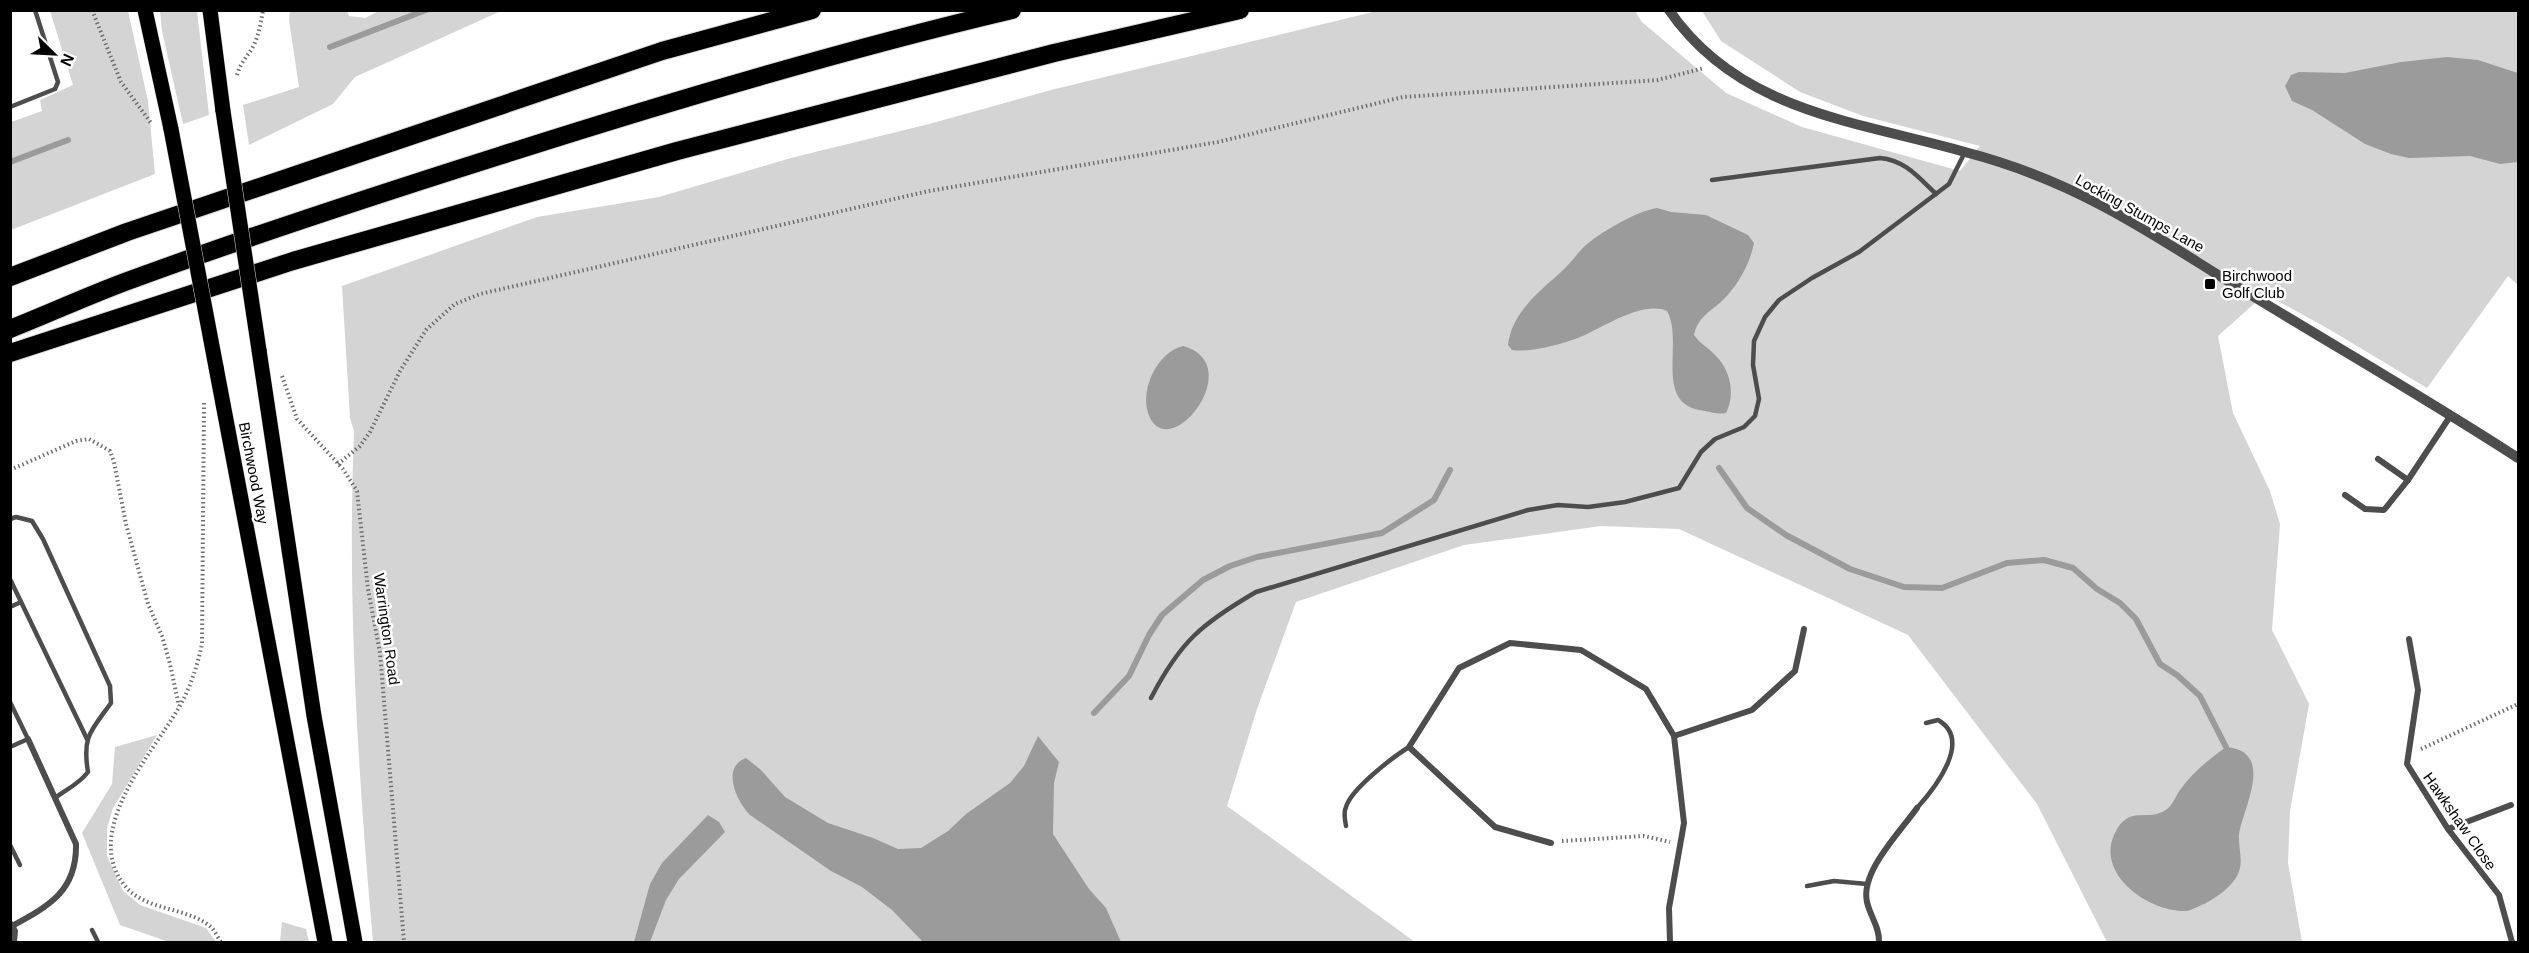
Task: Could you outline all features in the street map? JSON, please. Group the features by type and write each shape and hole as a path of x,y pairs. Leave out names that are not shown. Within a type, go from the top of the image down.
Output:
{"highway":[{"path":"10,277 138,228 662,51 812,10"},
{"path":"10,329 131,280 486,160 685,97 911,34 1012,10"},
{"path":"10,353 293,261 677,151 1054,53 1240,10"}],"main road":[{"name":"Birchwood Way","path":"145,10 171,129 325,942"},
{"name":"Birchwood Way","path":"210,10 223,111 314,716 355,942"}],"street":[{"name":"Locking Stumps Lane","path":"1669,10 1697,44 1720,63 1751,85 1793,106 1846,123 1965,152 2034,174 2098,203 2451,415 2518,458"},
{"path":"2345,495 2365,509 2384,510 2408,480 2451,415"},
{"path":"2378,459 2408,480"},
{"path":"1674,736 1752,710 1796,671 1804,628"},
{"name":"Hawkshaw Close","path":"2409,639 2418,690 2407,764 2448,829 2499,895 2512,942"},
{"path":"1551,843 1495,827 1409,747 1460,668 1510,643 1581,650 1646,689 1674,736 1684,823 1669,908 1670,942"},
{"path":"14,942 11,925 55,901 65,888 76,858 75,844 28,740"},
{"path":"2448,829 2511,805"},
{"path":"1879,942 1879,935 1866,901 1870,873 1917,808"}],"lane":[{"path":"10,107 55,89 58,82 35,10"},
{"path":"1151,698 1164,673 1186,642 1217,615 1256,592 1528,510 1558,505 1588,507 1625,502 1679,488 1701,452 1715,439 1744,427 1755,416 1759,399 1753,365 1754,341 1765,317 1779,300 1812,278 1859,252 1949,184 1965,152"},
{"path":"1712,180 1880,158 1894,159 1909,168 1936,194"},
{"path":"10,519 16,517 32,521 43,538 110,686 111,703 90,732 84,750 88,772 79,784 69,787 54,798"},
{"path":"10,579 87,739"},
{"path":"10,607 21,602"},
{"path":"10,702 28,740 10,747"},
{"path":"1917,808 1936,787 1948,764 1953,740 1947,725 1938,720 1926,723"},
{"path":"1346,826 1344,816 1346,805 1388,761 1409,747"},
{"path":"10,845 20,865"},
{"path":"1807,886 1834,881 1867,884"},
{"path":"92,930 98,942"}],"path":[{"path":"92,10 121,82 153,126"},
{"path":"236,81 241,62 253,46 260,30 263,10"},
{"path":"338,464 360,446 370,432 400,371 426,330 455,304 480,294 929,191 1218,142 1403,97 1658,80 1720,63"},
{"name":"Warrington Road","path":"279,367 297,418 338,464 357,491 369,589 380,652 404,942"},
{"path":"203,394 205,416 202,644 196,671 179,707 117,810 110,850 120,876 134,894 146,902 198,919 212,928 221,942"},
{"path":"10,470 75,441 89,439 110,451 126,524 148,604 171,664 179,707"},
{"path":"2408,755 2518,704"},
{"path":"1551,843 1644,836 1680,844"}],"shaded area":[{"path":"381,10 501,11 355,77 333,104 249,145 243,105 299,87 289,20 290,11 347,11 349,16 365,18"},
{"path":"50,11 128,11 148,101 155,174 11,230 11,122 42,111 40,100 73,85"},
{"path":"160,11 197,11 209,115 183,124 162,31"},
{"name":"Birchwood Golf Club","path":"1377,11 1635,11 1642,22 1726,93 1802,127 1960,171 1980,146 1863,116 1800,92 1721,41 1702,11 2518,11 2518,285 2508,276 2427,388 2265,294 2218,336 2233,413 2270,491 2280,524 2272,630 2309,704 2290,811 2288,863 2302,942 2107,942 2037,804 1908,635 1679,529 1601,526 1464,545 1296,602 1257,709 1227,806 1415,942 373,942 355,687 352,559 354,431 350,418 342,286 537,217 659,197 791,158 929,124 1051,90"},
{"path":"2447,57 2478,60 2518,73 2518,162 2500,164 2470,156 2409,158 2391,154 2365,144 2312,110 2292,101 2285,86 2291,75 2299,72 2345,73 2401,62"},
{"path":"1657,208 1671,212 1706,215 1748,235 1754,243 1750,259 1734,288 1702,319 1694,335 1720,361 1728,374 1731,398 1726,413 1699,410 1685,404 1677,395 1672,368 1673,338 1667,311 1647,309 1636,312 1585,335 1549,347 1520,351 1512,350 1508,345 1515,322 1528,304 1587,244 1620,222"},
{"path":"1183,346 1202,356 1208,372 1206,390 1198,407 1185,421 1171,429 1158,427 1148,413 1146,403 1149,382 1153,372 1166,355"},
{"path":"157,735 113,808 107,828 107,856 123,891 140,905 206,928 216,942 169,942 120,925 82,833 112,784 115,747"},
{"path":"1038,736 1059,762 1054,783 1053,834 1089,889 1106,908 1121,942 923,942 892,910 862,887 831,871 750,815 733,785 734,769 738,762 746,758 761,770 785,797 828,823 898,849 921,848 948,831 966,814 1010,783 1024,766"},
{"path":"2226,747 2241,751 2250,759 2253,769 2250,796 2239,834 2241,859 2238,874 2228,888 2191,910 2173,910 2143,899 2120,878 2113,864 2110,850 2114,835 2120,825 2132,816 2152,815 2167,809 2190,778"},
{"path":"708,815 719,822 725,832 679,879 666,900 650,942 634,942 650,884 662,863"},
{"path":"282,922 306,929 309,942 280,942"}],"waterway":[{"path":"330,47 426,10"},
{"path":"10,162 68,140"},
{"path":"1719,468 1747,508 1786,535 1850,569 1904,587 1942,588 2007,563 2044,560 2073,568 2097,589 2120,603 2136,619 2160,664 2177,675 2200,696 2226,747"},
{"path":"1094,713 1129,676 1149,635 1162,615 1203,580 1230,566 1257,557 1382,533 1434,500 1450,470"}],"place":[{"name":"Birchwood Golf Club","path":"2210,284"}]}
